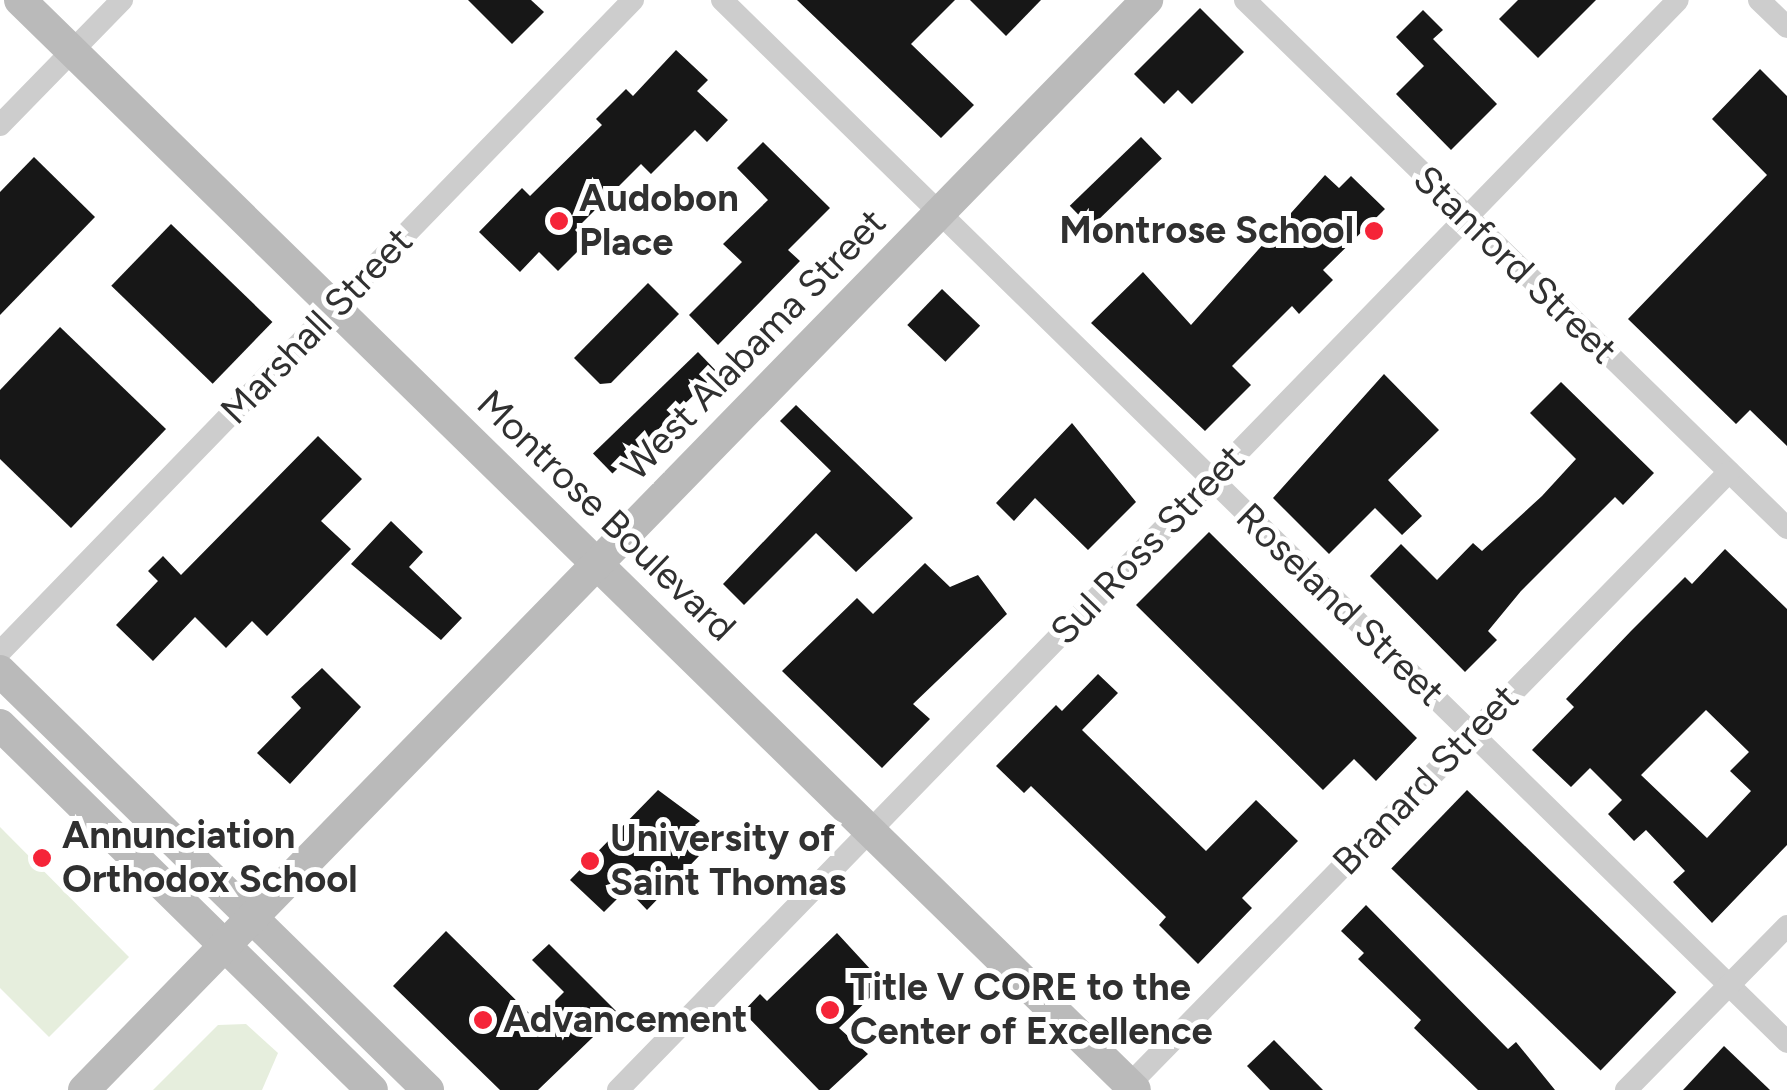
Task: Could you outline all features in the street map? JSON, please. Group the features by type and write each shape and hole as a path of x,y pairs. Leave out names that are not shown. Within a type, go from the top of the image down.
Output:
{"street":[{"name":"Montrose Boulevard","path":"20,0 1130,1088"},
{"path":"0,126 122,0"},
{"name":"Marshall Street","path":"0,652 633,0"},
{"name":"Roseland Street","path":"722,0 1787,1042"},
{"name":"West Alabama Street","path":"84,1090 1147,0"},
{"name":"Stanford Street","path":"1244,0 1787,528"},
{"name":"Sul Ross Street","path":"618,1090 1678,0"},
{"path":"1760,0 1787,26"},
{"name":"Branard Street","path":"1130,1088 1471,733 1729,472"},
{"path":"0,672 428,1090"},
{"path":"0,724 372,1090"},
{"path":"1626,1090 1787,926"}],"green space":[{"path":"0,827 129,957 49,1037 0,988"},
{"path":"246,1024 278,1053 262,1090 153,1090 218,1025"}],"building":[{"path":"468,0 531,0 544,12 512,44"},
{"path":"797,0 955,0 911,44 974,105 941,138"},
{"path":"970,0 1041,0 1006,36"},
{"path":"1518,0 1596,0 1538,58 1499,19"},
{"path":"1200,8 1244,52 1192,104 1178,90 1164,104 1134,74"},
{"path":"1423,10 1443,30 1433,39 1497,104 1451,150 1396,94 1424,66 1396,37"},
{"path":"676,50 708,80 697,91 728,120 707,142 695,130 651,174 641,164 575,230 587,242 558,271 539,252 520,272 479,232 522,188 530,196 602,125 596,119 626,89 633,96"},
{"path":"1760,69 1787,96 1787,446 1750,410 1736,424 1628,319 1767,175 1712,119"},
{"path":"1141,137 1162,159 1091,227 1070,206"},
{"path":"763,142 830,208 788,250 800,261 718,345 689,315 742,262 723,244 768,200 737,168"},
{"path":"34,157 95,217 0,315 0,192"},
{"path":"1325,175 1339,188 1351,176 1385,209 1323,270 1333,280 1299,314 1292,306 1232,366 1251,385 1205,431 1091,323 1143,272 1191,325"},
{"path":"171,224 272,322 213,384 111,286"},
{"path":"648,283 679,314 611,383 600,384 574,358"},
{"path":"942,289 980,326 945,362 907,325"},
{"path":"60,327 166,429 71,528 0,459 0,390"},
{"path":"698,352 717,372 612,474 593,453"},
{"path":"1384,374 1439,430 1388,480 1422,516 1402,535 1375,508 1329,554 1273,498"},
{"path":"1561,382 1654,473 1623,505 1615,497 1521,591 1488,631 1497,640 1465,672 1370,576 1401,544 1437,580 1473,543 1482,551 1542,496 1576,459 1530,413"},
{"path":"796,405 913,518 856,572 816,533 744,605 723,584 831,471 780,421"},
{"path":"1072,423 1136,502 1088,550 1035,498 1014,521 996,503"},
{"path":"318,436 362,479 321,521 351,549 267,636 252,621 226,648 195,617 153,661 116,625 158,581 148,571 163,556 181,575"},
{"path":"391,521 423,552 409,567 462,618 441,640 351,564"},
{"path":"1209,532 1417,738 1376,781 1354,759 1323,790 1136,605"},
{"path":"1725,549 1787,609 1787,845 1712,923 1673,882 1685,871 1646,830 1634,841 1608,814 1622,800 1590,768 1571,787 1532,750 1574,707 1566,699 1631,631 1685,577 1692,584","holes":["1706,710 1749,752 1730,771 1751,791 1707,838 1641,775"]},
{"path":"925,563 950,587 978,575 1007,614 913,704 930,719 882,768 782,671 857,598 873,614"},
{"path":"322,668 361,707 290,784 257,753 301,708 291,697"},
{"path":"1098,674 1118,693 1082,730 1206,851 1256,800 1298,841 1242,898 1252,908 1198,964 1159,925 1166,917 1031,786 1024,793 996,766 1056,705 1062,711"},
{"path":"658,790 700,821 695,825 704,834 690,847 699,856 647,910 627,889 604,912 570,880"},
{"path":"1467,790 1676,992 1601,1071 1391,868"},
{"path":"1366,905 1508,1049 1516,1042 1555,1090 1478,1090 1414,1028 1421,1020 1358,959 1364,953 1341,931"},
{"name":"Advancement","path":"446,931 536,1020 564,992 532,960 549,944 618,1013 538,1090 500,1090 393,986"},
{"name":"Title V CORE to the Center of Excellence","path":"837,933 884,984 839,1028 868,1054 829,1090 819,1090 743,1012 760,994 767,1001"},
{"path":"1274,1040 1323,1090 1270,1090 1247,1066"},
{"path":"1724,1046 1770,1090 1683,1090"}],"place":[{"name":"Audobon Place","path":"559,221"},
{"name":"Montrose School","path":"1374,231"},
{"name":"Annunciation Orthodox School","path":"42,858"},
{"name":"University of Saint Thomas","path":"590,861"},
{"name":"Title V CORE to the Center of Excellence","path":"830,1010"},
{"name":"Advancement","path":"483,1020"}]}
